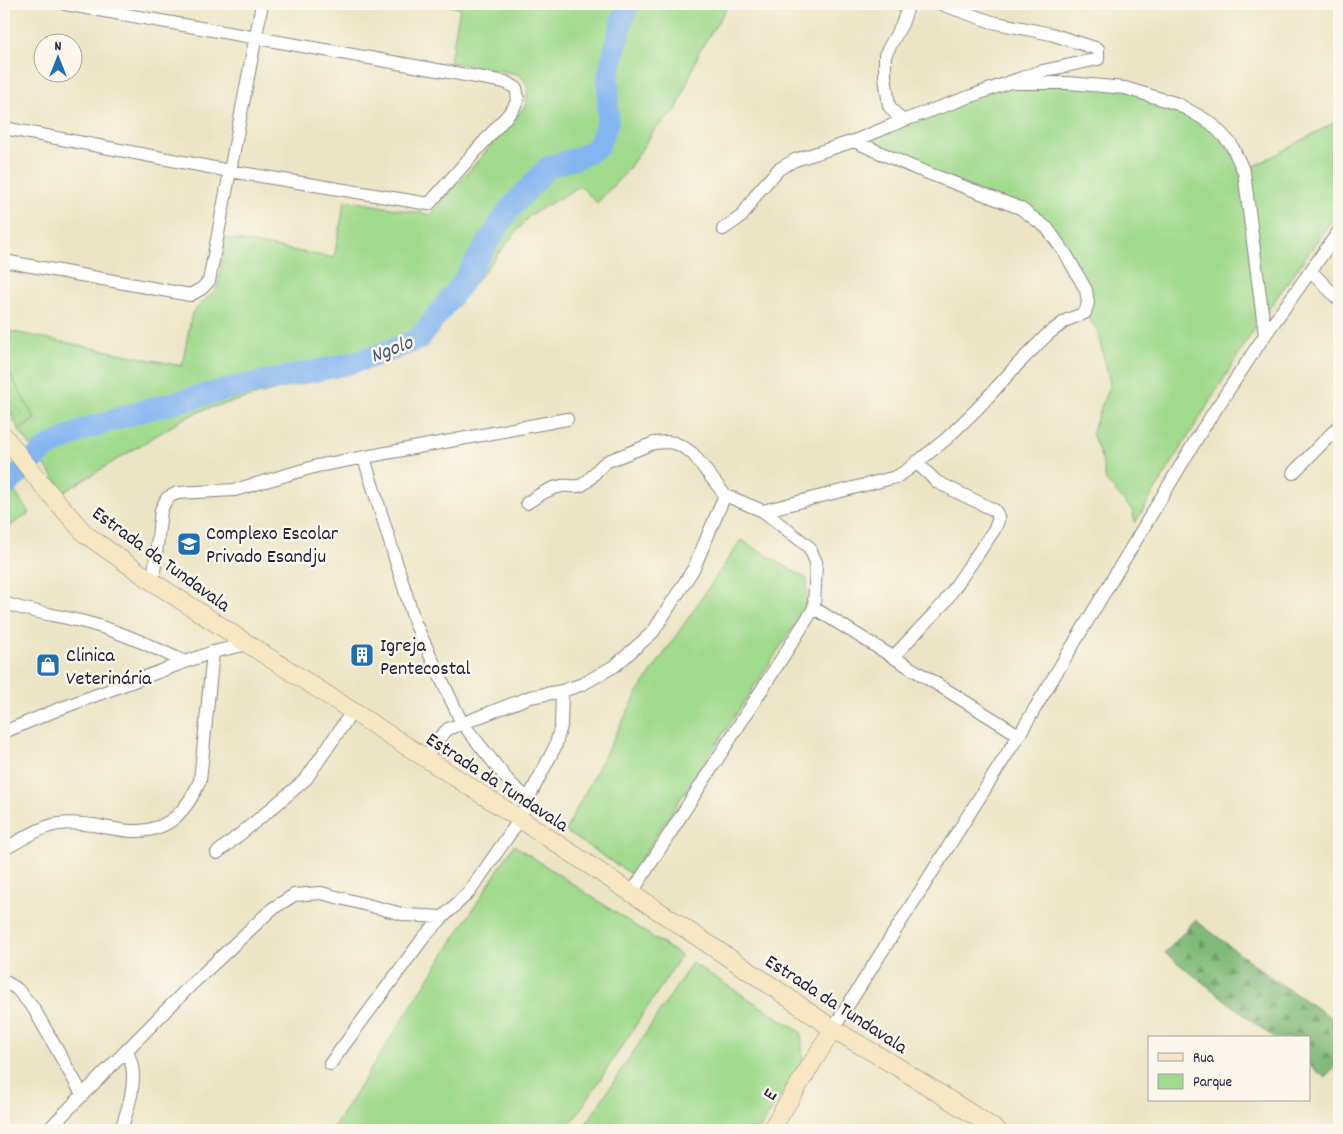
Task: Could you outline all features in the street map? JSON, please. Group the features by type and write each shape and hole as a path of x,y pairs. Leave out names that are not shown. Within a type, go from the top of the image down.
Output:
{"main road":[{"name":"Estrada da Tundavala","path":"7,440 39,481 85,534 153,582 520,819 833,1029 896,1066 997,1130"},
{"name":"E","path":"771,1130 833,1029"}],"street":[{"path":"4,128 230,171 429,204 512,109 518,99 516,88 505,82 65,4"},
{"path":"4,261 190,295 201,289 209,281 262,4"},
{"path":"902,121 889,106 885,76 885,55 902,24 909,4"},
{"path":"723,229 742,216 758,192 779,169 795,160 854,141 902,121 1038,72 1098,59 1098,49 1052,34 992,22 941,4"},
{"path":"1005,83 1068,83 1124,88 1178,104 1211,123 1231,144 1244,172 1265,335"},
{"path":"763,510 896,477 906,471 945,440 1048,334 1067,320 1085,313 1088,303 1086,290 1067,256 1047,228 1020,208 917,169 854,141"},
{"path":"833,1029 1019,735 1202,430 1265,335 1339,231"},
{"path":"1311,271 1339,300"},
{"path":"153,582 161,510 167,498 177,493 235,490 317,466 567,419"},
{"path":"1294,473 1339,426"},
{"path":"527,503 555,487 566,485 580,486 602,464 608,461 654,443 675,443 693,454 725,495 763,510 809,547 816,562 814,608 632,894"},
{"path":"364,458 415,623 462,723 510,783 528,799"},
{"path":"894,657 944,603 999,520 998,514 994,510 937,482 916,462"},
{"path":"425,758 448,729 530,697 562,691 583,684 616,665 652,632 694,568 725,495"},
{"path":"4,603 22,609 94,625 146,643 185,662"},
{"path":"814,608 1019,735"},
{"path":"4,732 58,709 185,662 213,652 248,644"},
{"path":"4,849 44,828 57,824 72,823 138,831 158,828 176,817 191,800 200,781 213,652"},
{"path":"330,1064 424,937 470,891 520,819 528,799 555,747 562,726 562,691"},
{"path":"217,853 306,778 352,712"},
{"path":"48,1130 190,986 272,909 294,895 321,893 406,915 443,917"},
{"path":"4,981 17,989 34,1010 82,1094"},
{"path":"121,1130 134,1081 127,1051"}],"green space":[{"path":"438,4 729,4 699,52 676,111 655,129 627,171 597,203 580,186 529,216 435,332 417,348 383,361 206,409 185,418 64,492 19,430 35,419 4,364 4,330 182,366 192,313 217,288 226,238 334,258 345,200 431,215 525,106 528,92 525,81 518,74 450,62 460,8"},
{"path":"1005,83 1125,88 1211,123 1244,172 1339,120 1339,210 1253,331 1135,523 1132,510 1106,481 1102,460 1092,433 1110,383 1097,330 1085,313 1088,303 1067,256 1020,208 854,141"},
{"path":"4,364 35,419 19,430 4,402"},
{"path":"9,483 29,513 4,530 4,486"},
{"path":"741,540 807,579 806,608 631,874 565,831 638,692"},
{"path":"514,845 681,956 567,1130 332,1130"},
{"path":"1195,920 1276,981 1339,1023 1339,1059 1326,1078 1310,1066 1310,1036 1271,1036 1165,953"},
{"path":"692,963 801,1032 803,1061 759,1130 582,1130"}],"waterway":[{"name":"Ngolo","path":"4,486 46,448 83,430 138,412 228,389 348,364 419,339 462,283 508,211 548,167 581,157 598,147 608,121 608,77 623,16 630,4"}],"place":[{"name":"Complexo Escolar Privado Esandju","path":"189,544"},
{"name":"Igreja Pentecostal","path":"362,655"},
{"name":"Clinica Veterinária","path":"48,665"}]}
